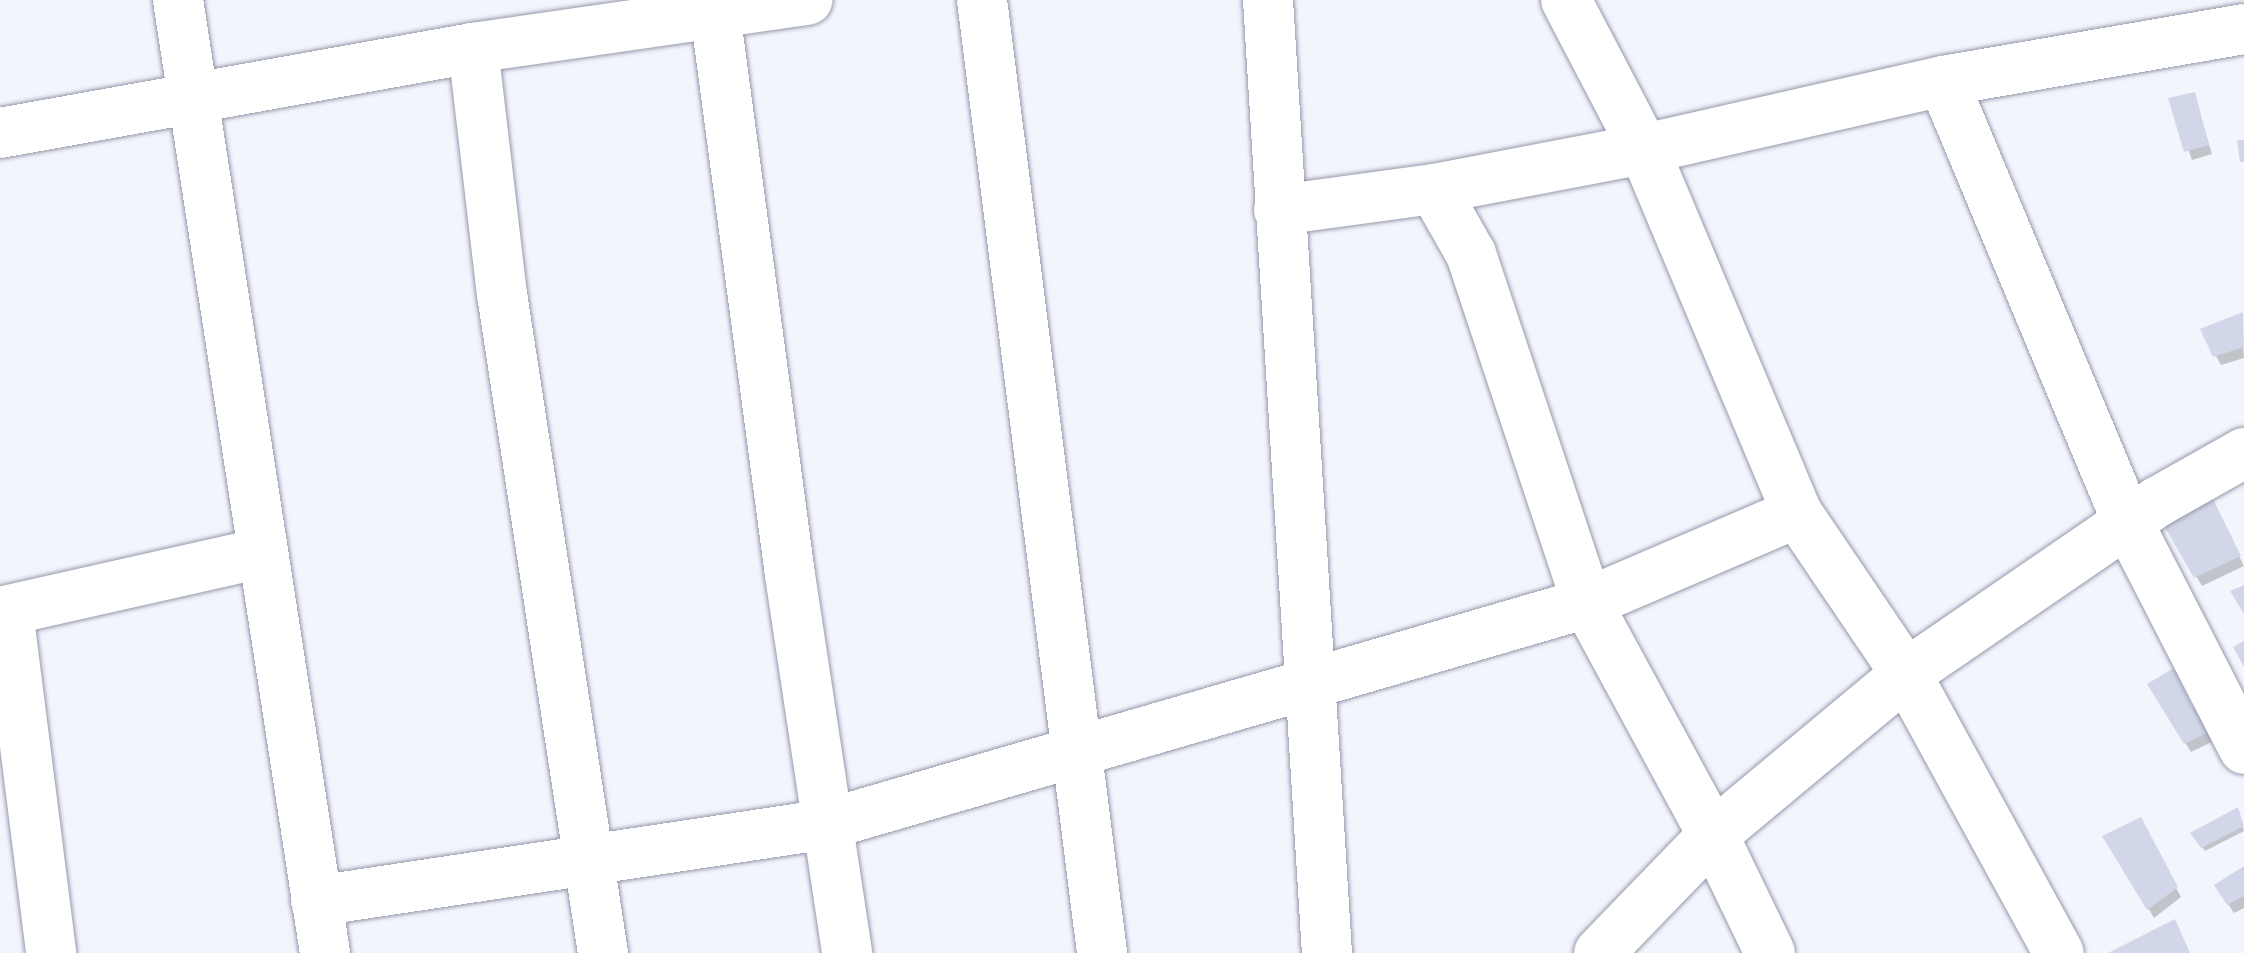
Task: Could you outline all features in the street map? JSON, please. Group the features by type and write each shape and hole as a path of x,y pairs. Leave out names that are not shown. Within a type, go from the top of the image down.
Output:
{"street":[{"path":"178,0 326,953"},
{"path":"0,133 473,48 808,0"},
{"path":"982,0 1102,953"},
{"path":"1268,0 1327,953"},
{"path":"1566,0 1644,149 1797,513 1906,674 2060,953"},
{"path":"715,12 848,953"},
{"path":"1279,210 1434,189 1644,149 1943,81 2244,28"},
{"path":"473,48 502,294 603,953"},
{"path":"1943,81 2128,524 2244,749"},
{"path":"1434,189 1471,254 1587,603 1713,835 1770,953"},
{"path":"1599,953 1713,835 1906,674 2128,524 2244,454"},
{"path":"316,901 828,824 1587,603 1797,513"},
{"path":"51,953 4,612 262,553"}],"building":[{"path":"2195,92 2209,145 2184,152 2168,98"},
{"path":"2237,140 2244,140 2244,162 2240,162"},
{"path":"2243,312 2244,347 2213,357 2200,329"},
{"path":"2212,497 2241,556 2194,578 2162,522"},
{"path":"2244,585 2244,614 2230,591"},
{"path":"2244,641 2244,667 2233,647"},
{"path":"2174,668 2193,708 2203,705 2217,728 2184,744 2147,684"},
{"path":"2238,807 2244,826 2201,848 2190,833"},
{"path":"2141,817 2178,887 2147,910 2102,836"},
{"path":"2244,866 2244,896 2227,905 2214,885"},
{"path":"2175,919 2190,953 2108,953"}]}
